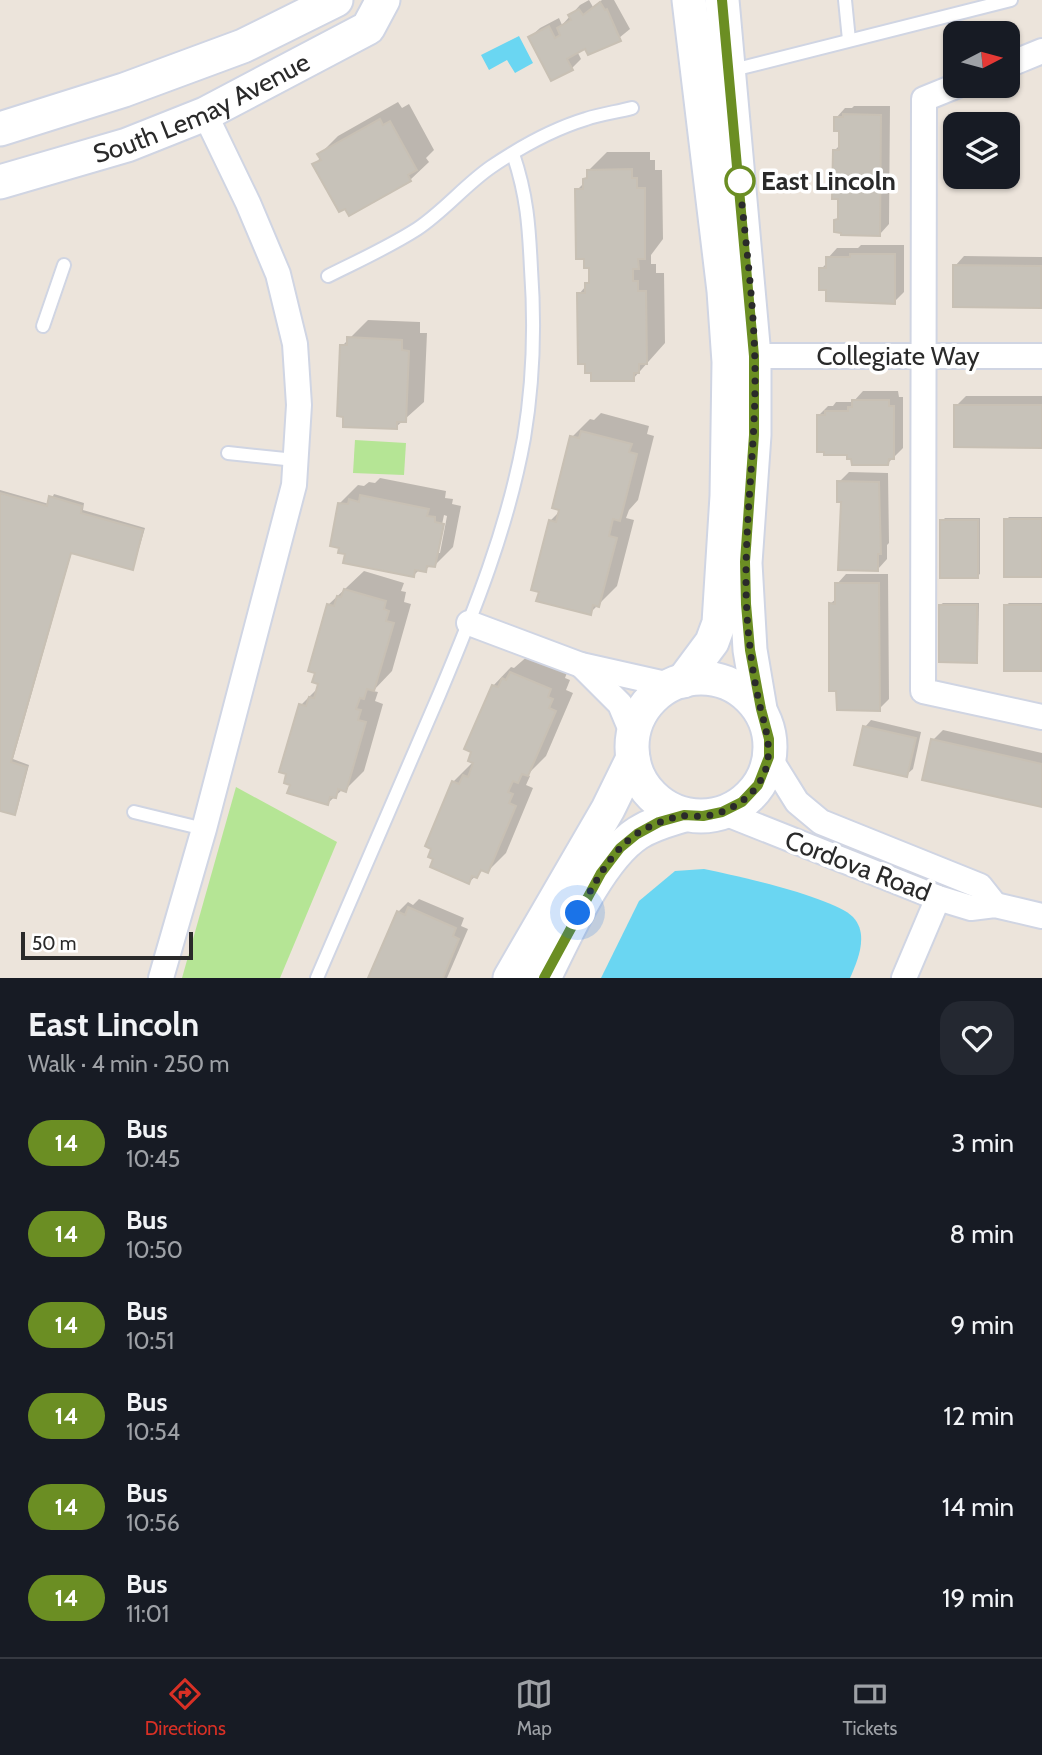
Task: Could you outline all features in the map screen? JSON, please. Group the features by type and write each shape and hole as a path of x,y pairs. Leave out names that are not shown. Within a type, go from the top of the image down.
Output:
{"street":[{"name":"South Lemay Avenue","path":"0,129 124,90 243,46 336,0"},
{"name":"South Lemay Avenue","path":"0,182 127,145 205,114 368,28 383,0"},
{"path":"510,978 608,809 633,746 642,713 654,696 676,683 712,642 719,623 723,588 729,435 729,362 724,291 690,0"},
{"path":"544,978 601,873 620,848 637,834 659,822 684,815 703,816 722,812 742,802 758,785 769,757 769,739 750,650 745,562 754,435 754,356 722,0"},
{"path":"1020,60 1042,51"},
{"path":"943,92 924,99 923,691 1042,717"},
{"path":"161,978 204,829 294,485 299,405 295,344 278,274 248,203 205,114"},
{"name":"Collegiate Way","path":"754,356 1042,356"},
{"path":"469,623 581,665 676,683 700,678 721,680 736,686 761,709"},
{"path":"581,665 620,704 641,780 650,795 662,805 684,815"},
{"name":"Cordova Road","path":"769,757 797,803 821,822 980,886 995,905"},
{"name":"Cordova Road","path":"722,812 938,898 971,908 995,905 1042,916"},
{"path":"904,978 938,898"}],"lane":[{"path":"845,0 849,40"},
{"path":"953,0 956,13"},
{"path":"729,72 1005,1"},
{"path":"328,276 381,251 418,228 447,207 489,168 513,154 585,119 632,108"},
{"path":"317,978 469,623 497,544 524,438 532,354 533,291 528,208 513,154"},
{"path":"43,326 64,265"},
{"path":"228,453 295,460"},
{"path":"134,812 204,829"}],"green space":[{"path":"355,440 406,443 404,475 353,473"},
{"path":"236,787 337,842 280,978 182,978"}],"water":[{"path":"519,36 533,63 515,73 507,60 489,70 481,55"},
{"path":"704,869 805,895 842,909 853,917 858,924 861,939 859,955 850,978 601,978 639,901 675,871"}],"building":[{"path":"600,2 605,10 607,9 621,41 588,55 585,49 567,59 573,70 551,81 528,37 549,26 555,38 560,35 557,28 571,20 568,15 579,9 583,15"},
{"path":"843,114 881,115 880,236 841,235 834,232 834,220 838,219 838,199 832,199 833,150 839,150 839,131 834,131 834,117 843,117"},
{"path":"380,119 383,125 390,121 417,170 408,175 411,181 349,216 345,209 339,212 312,164 321,160 317,154"},
{"path":"632,169 632,178 637,178 637,188 645,188 645,259 638,259 639,269 633,269 633,281 638,281 638,291 646,291 647,364 639,364 639,373 634,373 634,381 591,381 591,373 585,373 585,364 578,364 577,293 585,293 585,283 589,283 589,268 584,268 584,259 576,259 575,189 583,189 587,170"},
{"path":"850,254 895,254 895,304 826,301 826,290 819,290 819,268 826,268 826,257 850,257"},
{"path":"953,265 1041,266 1041,308 953,307"},
{"path":"347,337 402,340 402,350 409,351 406,422 397,422 397,429 343,427 343,417 337,416 340,345 347,345"},
{"path":"852,400 889,400 889,406 894,406 894,459 889,459 888,465 852,465 847,455 824,455 824,452 817,452 817,415 825,415 825,411 848,411 848,407 852,407"},
{"path":"954,405 1042,405 1042,448 954,447"},
{"path":"581,431 632,444 629,452 637,454 620,521 613,519 609,536 617,538 599,607 593,605 591,615 536,601 539,592 531,590 549,520 556,522 559,510 552,508 570,436 579,438"},
{"path":"837,481 879,482 881,554 878,554 878,571 838,570 841,502 837,502"},
{"path":"0,493 47,506 49,496 82,506 81,513 143,530 133,570 71,553 11,762 27,767 15,815 0,811"},
{"path":"360,495 429,509 427,516 435,517 435,522 444,524 435,567 427,566 426,572 415,570 414,577 343,563 345,554 338,553 339,548 330,546 338,503 348,504 349,499 359,502"},
{"path":"1004,519 1042,519 1042,577 1004,577"},
{"path":"940,520 978,520 978,578 940,578"},
{"path":"835,583 879,583 880,711 837,710 836,691 829,691 829,603 835,604"},
{"path":"344,589 386,601 384,609 389,611 386,621 394,623 374,691 367,689 364,699 360,698 356,709 361,710 358,720 366,722 346,792 338,789 336,798 330,797 328,805 287,793 290,785 284,783 286,774 279,772 299,704 306,706 309,697 314,698 318,684 312,682 315,673 308,671 327,604 334,606 337,596 341,597"},
{"path":"939,605 977,605 977,663 939,662"},
{"path":"1004,605 1042,605 1041,671 1004,671"},
{"path":"510,672 551,689 548,697 553,699 549,708 556,711 528,776 522,774 518,783 513,781 508,792 513,794 509,803 516,806 488,873 481,870 477,878 472,876 469,884 430,867 433,859 428,857 431,849 425,846 452,781 459,784 463,775 468,777 473,763 468,761 471,752 464,749 492,685 498,687 502,678 506,680"},
{"path":"863,726 916,738 907,777 854,765"},
{"path":"931,739 1042,764 1042,807 922,780"},
{"path":"408,907 456,928 453,936 459,939 443,978 368,978 397,911 405,915"}],"bus line":[{"name":"14","path":"544,978 601,873 620,848 637,834 659,822 684,815 703,816 722,812 742,802 758,785 769,757 769,739 750,650 746,604 745,562 754,435 754,356 722,0"}],"place":[{"name":"East Lincoln","path":"740,181"}],"route":[{"path":"578,913 601,873 620,848 637,834 659,822 684,815 703,816 722,812 742,802 758,785 769,757 769,739 750,650 746,604 745,562 755,385 739,176 740,181"}]}
